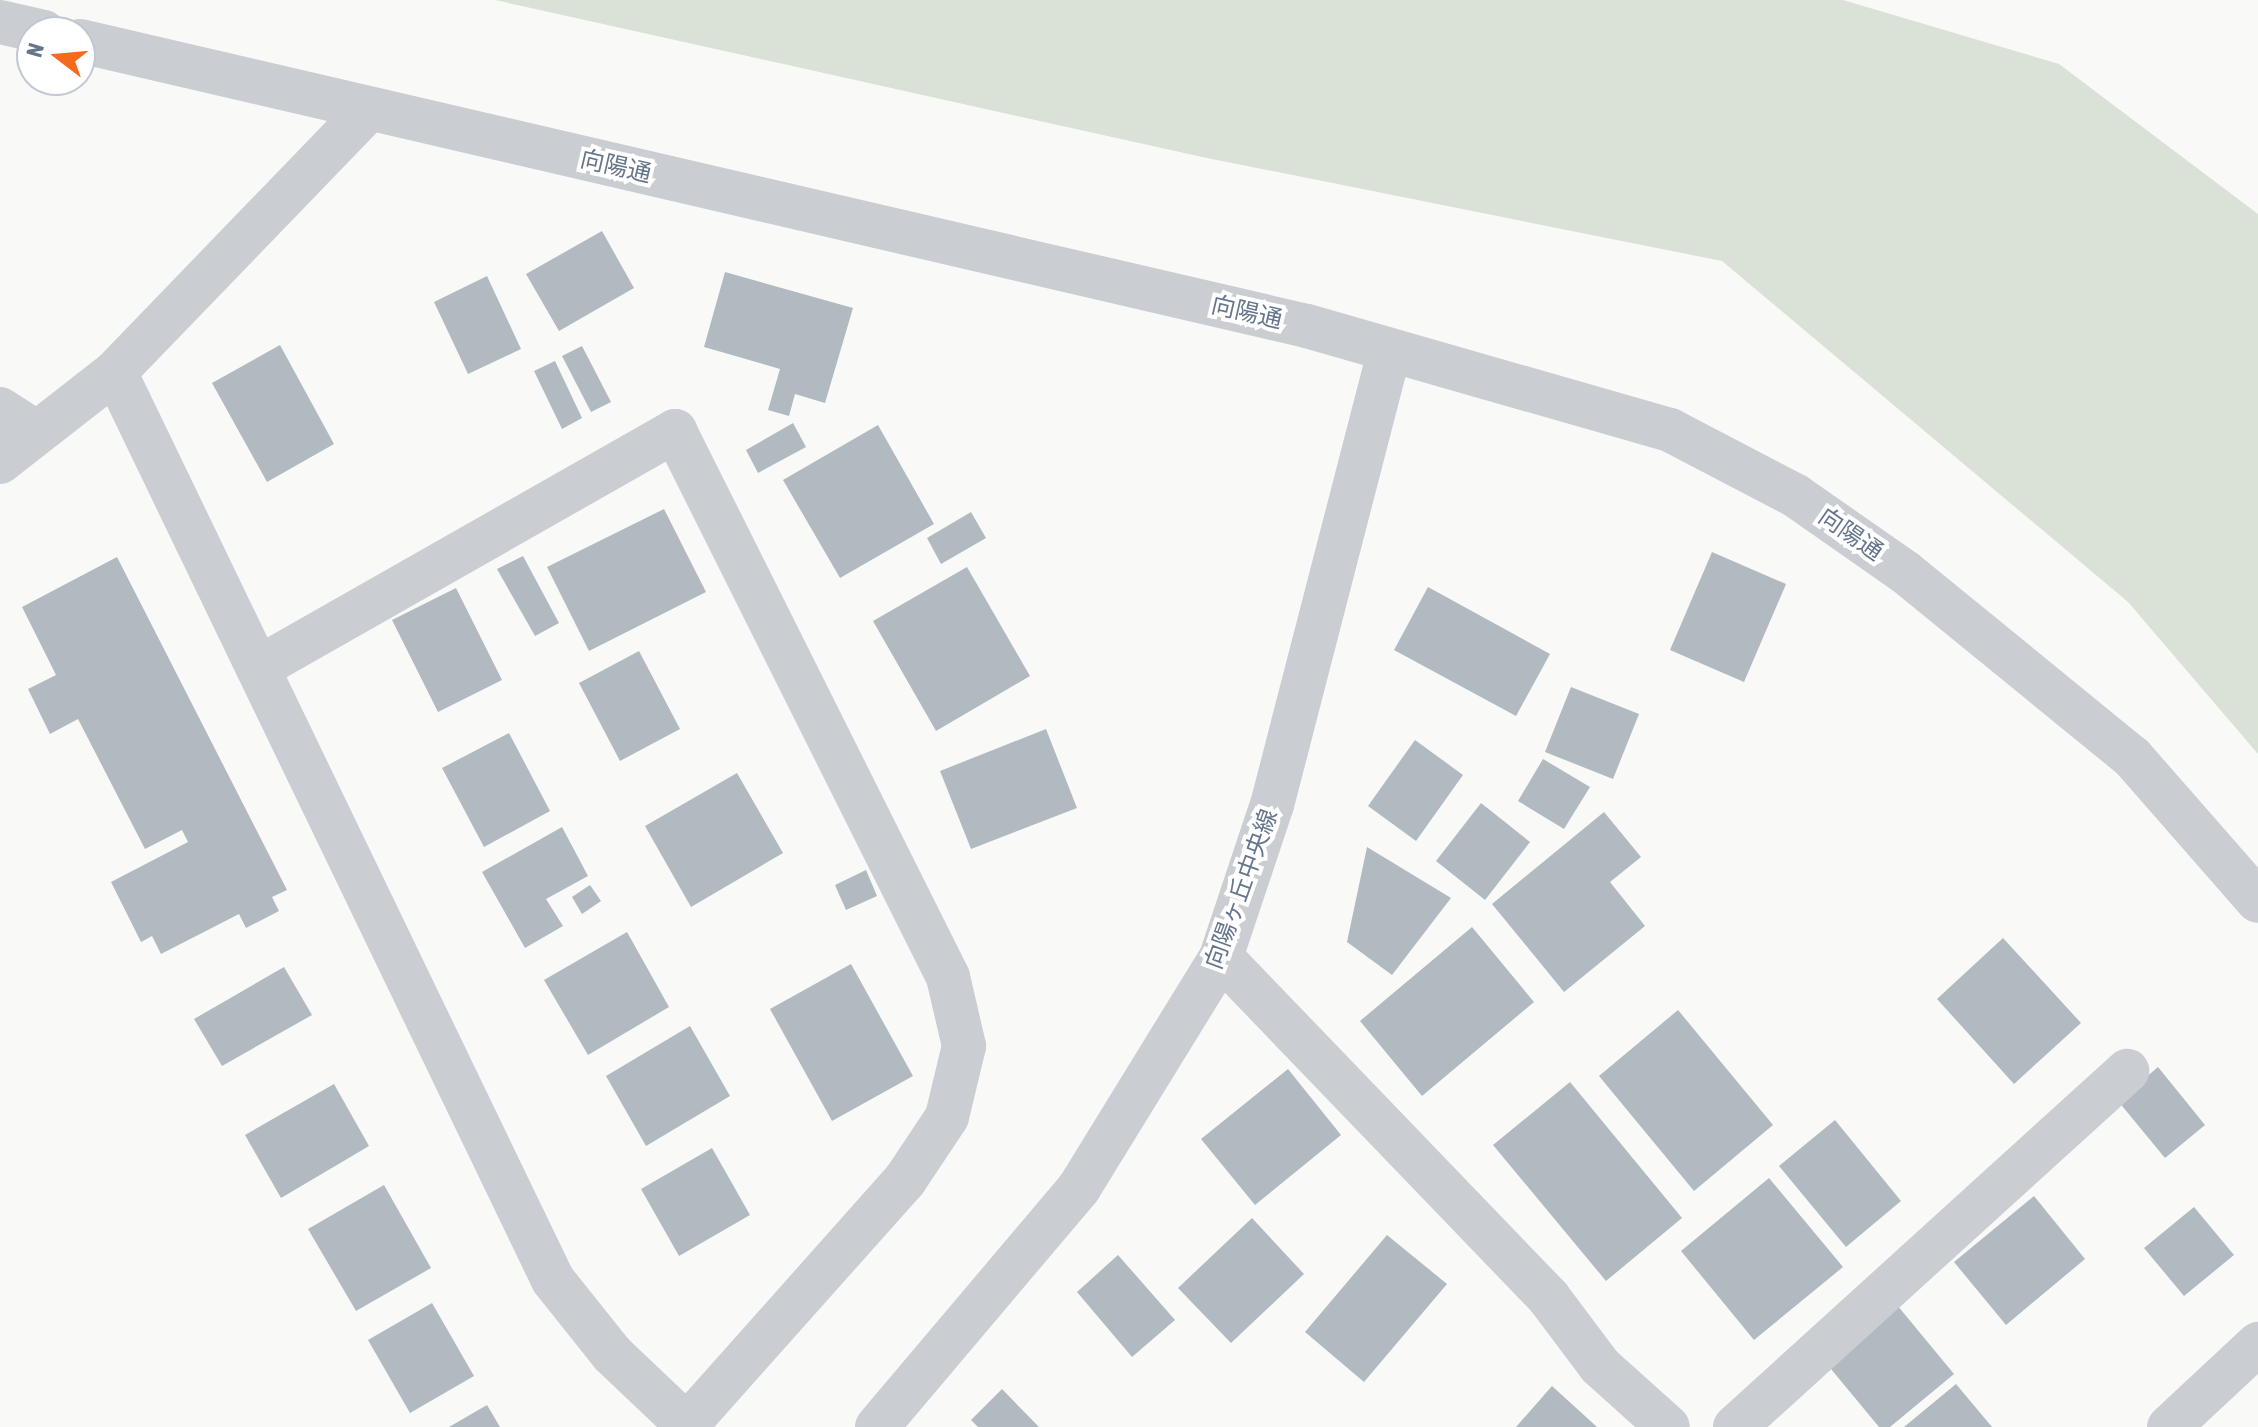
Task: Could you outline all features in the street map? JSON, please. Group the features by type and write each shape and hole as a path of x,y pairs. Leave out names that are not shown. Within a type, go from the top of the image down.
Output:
{"street":[{"name":"向陽通","path":"96,45 1389,351 1670,430 1796,496 1905,572 2132,757 2258,901"},
{"path":"0,462 18,420 115,372 369,109"},
{"name":"向陽ヶ丘中央線","path":"877,1427 1079,1188 1221,957 1272,805 1389,351"},
{"path":"115,372 553,1280 612,1354 688,1426 905,1180 947,1117 964,1046 948,977 675,431 258,668"},
{"path":"1221,957 1549,1298 1600,1366 1668,1427"},
{"path":"1735,1427 2127,1071"},
{"path":"2169,1427 2258,1344"}],"shaded area":[{"path":"495,0 1843,0 2059,64 2258,214 2258,754 2128,602 1722,261 1202,157"}],"building":[{"path":"602,231 634,288 559,331 526,274"},
{"path":"725,272 853,308 825,403 795,394 789,416 768,410 780,369 704,347"},
{"path":"487,276 521,349 468,374 434,302"},
{"path":"280,345 334,444 267,482 212,383"},
{"path":"582,346 611,402 591,412 562,356"},
{"path":"555,361 582,418 562,429 534,371"},
{"path":"793,423 806,447 758,473 746,450"},
{"path":"878,425 934,524 840,578 783,480"},
{"path":"664,509 706,592 589,651 547,567"},
{"path":"971,512 986,538 941,564 927,538"},
{"path":"1712,552 1786,584 1744,682 1670,650"},
{"path":"523,556 559,623 535,636 497,569"},
{"path":"117,557 287,890 272,897 279,911 246,928 239,914 161,954 152,936 141,942 111,882 188,842 182,830 145,849 78,719 50,734 28,689 56,675 22,607"},
{"path":"967,567 1030,676 936,731 873,621"},
{"path":"1428,587 1550,654 1516,716 1394,650"},
{"path":"456,588 502,680 438,712 392,620"},
{"path":"639,651 680,729 620,761 579,683"},
{"path":"1571,687 1639,714 1613,779 1545,752"},
{"path":"1046,729 1077,808 971,849 940,771"},
{"path":"509,733 550,811 484,847 442,768"},
{"path":"1415,740 1463,775 1416,841 1368,806"},
{"path":"1543,759 1590,787 1564,829 1518,801"},
{"path":"737,773 783,853 691,907 645,826"},
{"path":"1481,803 1530,842 1485,900 1436,861"},
{"path":"1604,812 1641,857 1610,882 1645,926 1564,992 1492,904"},
{"path":"562,827 588,876 546,899 563,926 525,948 482,872"},
{"path":"1367,847 1451,898 1392,975 1347,942"},
{"path":"866,870 877,896 846,910 835,885"},
{"path":"590,885 601,901 582,914 572,897"},
{"path":"1472,927 1534,1002 1422,1096 1360,1021"},
{"path":"627,932 669,1007 588,1055 544,980"},
{"path":"2003,938 2081,1023 2014,1084 1937,999"},
{"path":"851,964 913,1076 832,1121 770,1009"},
{"path":"284,967 312,1015 222,1066 194,1019"},
{"path":"1678,1010 1773,1125 1694,1191 1599,1076"},
{"path":"690,1026 730,1096 646,1146 606,1076"},
{"path":"2158,1067 2205,1125 2165,1158 2118,1101"},
{"path":"1288,1069 1341,1135 1255,1205 1201,1139"},
{"path":"1570,1082 1682,1218 1606,1281 1493,1145"},
{"path":"334,1084 369,1146 281,1198 245,1135"},
{"path":"1835,1120 1901,1201 1846,1247 1779,1166"},
{"path":"712,1148 750,1215 679,1256 641,1189"},
{"path":"1769,1178 1843,1267 1754,1340 1681,1251"},
{"path":"384,1185 431,1268 356,1311 308,1229"},
{"path":"2034,1196 2085,1259 2006,1325 1954,1262"},
{"path":"2194,1207 2234,1255 2184,1296 2144,1248"},
{"path":"1252,1218 1304,1274 1231,1343 1178,1288"},
{"path":"1387,1235 1447,1284 1364,1382 1305,1332"},
{"path":"1118,1255 1175,1320 1132,1357 1077,1292"},
{"path":"432,1303 474,1376 410,1413 368,1340"},
{"path":"1897,1305 1954,1374 1890,1427 1879,1427 1826,1363"},
{"path":"1956,1384 1992,1427 1904,1427"},
{"path":"1552,1386 1597,1427 1516,1427"},
{"path":"1002,1389 1039,1427 978,1427 971,1420"},
{"path":"487,1405 500,1427 449,1427"}]}
